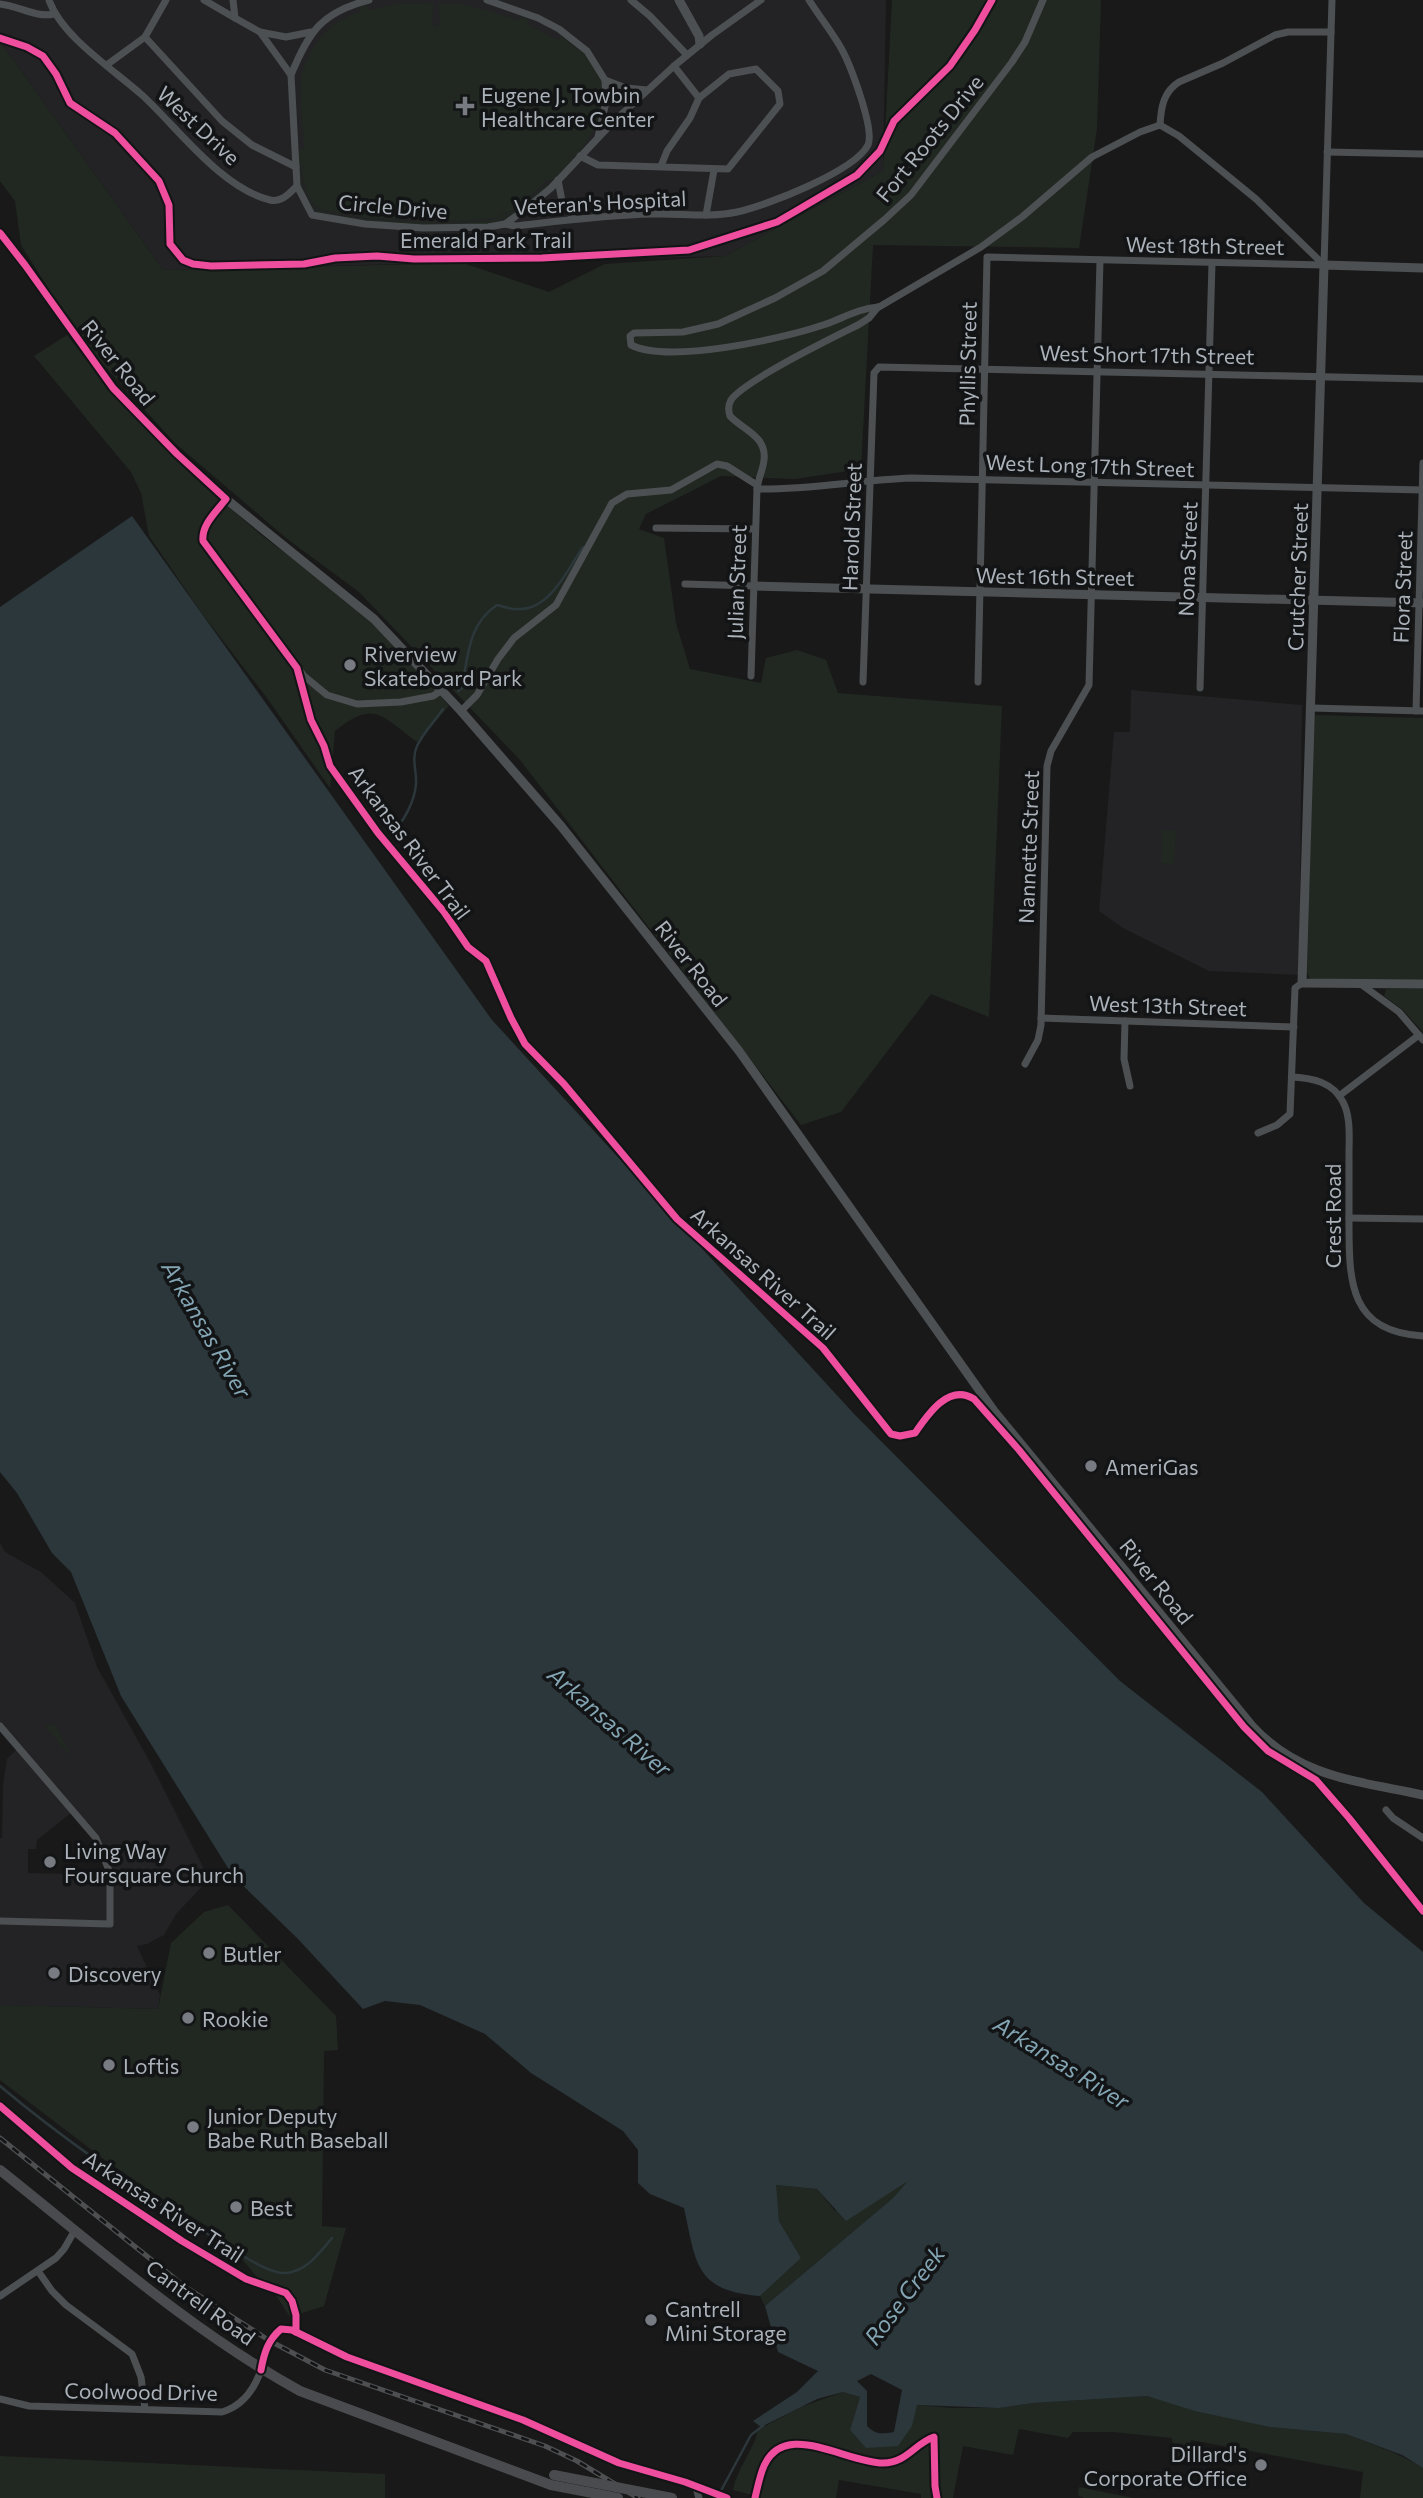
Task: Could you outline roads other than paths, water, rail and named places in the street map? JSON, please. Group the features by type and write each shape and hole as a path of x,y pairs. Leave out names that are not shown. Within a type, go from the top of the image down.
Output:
{"main road":[{"name":"Cantrell Road","path":"0,2169 187,2318 261,2370 318,2399 519,2473 672,2498"},
{"name":"Cantrell Road","path":"553,2480 589,2496 618,2498"}],"street":[{"name":"West Drive","path":"49,0 54,14 149,102 207,162 243,187 273,201 281,199 297,186"},
{"path":"108,64 145,37 166,0"},
{"path":"208,2 221,0"},
{"path":"233,0 235,18"},
{"path":"260,32 291,75 312,32 336,12 369,0"},
{"path":"488,0 538,18 559,29 589,52 605,80 606,102 598,137"},
{"path":"631,0 687,55"},
{"path":"679,0 699,36 700,44"},
{"name":"Veteran's Hospital","path":"505,224 531,206 598,137 674,66 761,0"},
{"name":"Veteran's Hospital","path":"505,224 514,226 573,219 739,212 811,185 850,161 868,145 865,115 842,49 808,0"},
{"name":"Fort Roots Drive","path":"879,307 861,309 834,321 796,332 718,348 653,350 634,346 629,340 634,332 683,332 718,324 775,298 814,277 833,263 902,205 922,181 1020,51 1043,0"},
{"name":"Crutcher Street","path":"1258,1133 1278,1125 1290,1114 1296,988 1302,983 1332,0"},
{"path":"208,2 260,32 286,37 312,32"},
{"path":"0,4 42,16 54,14"},
{"path":"1324,265 1256,199 1179,136 1160,125 1165,96 1172,86 1179,82 1223,63 1275,35 1288,32 1331,32"},
{"path":"145,37 222,121 252,145 296,167"},
{"path":"674,66 699,98"},
{"path":"580,156 598,165 722,171 732,166 770,119 780,104 778,91 757,69 729,74 699,98 661,166"},
{"name":"Circle Drive","path":"291,75 297,186 312,215 423,228 465,229 505,224"},
{"path":"605,80 626,88 647,90"},
{"name":"Fort Roots Drive","path":"757,487 764,460 763,448 756,436 730,416 731,400 752,383 858,325 879,307 981,247 1022,217 1092,157 1140,132 1160,125"},
{"path":"1327,152 1423,154"},
{"path":"706,215 714,170"},
{"path":"558,180 562,201 573,219"},
{"name":"River Road","path":"0,233 113,388 177,454 226,499 356,603 403,647 561,826 738,1051 994,1411 1253,1727 1271,1744 1300,1764 1333,1776 1423,1795"},
{"name":"West 18th Street","path":"987,257 1423,268"},
{"name":"Phyllis Street","path":"978,682 987,257"},
{"name":"Nannette Street","path":"1025,1064 1038,1040 1041,1018 1047,766 1051,751 1089,684 1100,260"},
{"name":"Nona Street","path":"1200,688 1212,263"},
{"name":"West Short 17th Street","path":"874,373 884,365 1423,379"},
{"name":"Harold Street","path":"863,682 874,373"},
{"name":"Flora Street","path":"1420,711 1423,463"},
{"path":"461,710 477,695 498,659 519,634 556,605 609,508 621,496 671,490 710,465 717,464 727,466 757,487"},
{"name":"West Long 17th Street","path":"757,487 803,488 870,480 982,480 1423,491"},
{"name":"Julian Street","path":"751,676 757,487"},
{"path":"226,499 204,530 203,541 311,684 327,695 357,704 420,700 442,690"},
{"path":"656,528 755,529"},
{"name":"West 16th Street","path":"685,584 1421,603"},
{"path":"1311,708 1420,711"},
{"path":"1302,983 1423,985"},
{"path":"1293,1077 1316,1080 1332,1088 1339,1096 1421,1037 1399,1012 1362,985"},
{"name":"West 13th Street","path":"1041,1018 1294,1027"},
{"path":"1125,1021 1124,1059 1129,1086"},
{"name":"Crest Road","path":"1339,1096 1345,1107 1349,1132 1349,1273 1352,1287 1361,1305 1375,1321 1388,1329 1423,1336"},
{"path":"1349,1217 1423,1219"},
{"path":"0,1726 96,1838 110,1873 110,1924 0,1922"},
{"path":"1386,1810 1393,1818 1423,1838"},
{"path":"0,2295 61,2254 75,2230"},
{"path":"38,2271 66,2305 132,2354 141,2377 145,2409"},
{"name":"Coolwood Drive","path":"0,2399 29,2406 226,2411 248,2396 261,2370"},
{"path":"696,2488 699,2498"}],"water":[{"name":"Arkansas River","path":"132,516 492,1020 856,1416 1120,1681 1262,1792 1364,1903 1423,1952 1423,2468 1402,2455 1346,2434 1270,2427 1195,2411 1147,2396 1033,2403 999,2408 917,2405 912,2426 898,2446 866,2448 850,2430 860,2397 843,2392 817,2399 761,2427 753,2421 797,2392 818,2371 778,2352 765,2306 893,2198 908,2181 846,2221 817,2189 776,2185 779,2221 801,2258 760,2296 722,2288 710,2280 696,2258 684,2208 650,2194 638,2183 638,2150 623,2131 531,2073 485,2034 420,2005 385,2001 363,2009 298,1939 233,1876 121,1696 71,1572 52,1553 17,1493 0,1472 0,607","holes":["871,2374 902,2390 894,2432 879,2433 870,2429 867,2426 867,2391 857,2381"]}],"waterway":[{"path":"458,691 462,688 468,653 480,621 497,605 517,609 531,607 540,602 557,586 583,547"},
{"path":"391,832 408,811 414,797 414,756 417,746 443,709"},
{"path":"0,2086 107,2168 261,2266 279,2273 294,2271 312,2260 332,2238"},
{"name":"Rose Creek","path":"717,2498 751,2435 764,2425"}],"railway":[{"path":"0,2138 184,2286 270,2341 325,2370 545,2446 577,2461 638,2498"}],"place":[{"name":"Eugene J. Towbin Healthcare Center","path":"465,106"},
{"name":"Riverview Skateboard Park","path":"350,665"},
{"name":"AmeriGas","path":"1091,1466"},
{"name":"Living Way Foursquare Church","path":"50,1862"},
{"name":"Butler","path":"209,1953"},
{"name":"Discovery","path":"54,1973"},
{"name":"Rookie","path":"188,2018"},
{"name":"Loftis","path":"109,2065"},
{"name":"Junior Deputy Babe Ruth Baseball","path":"193,2127"},
{"name":"Best","path":"236,2207"},
{"name":"Cantrell Mini Storage","path":"651,2320"},
{"name":"Dillard's Corporate Office","path":"1261,2465"}]}
